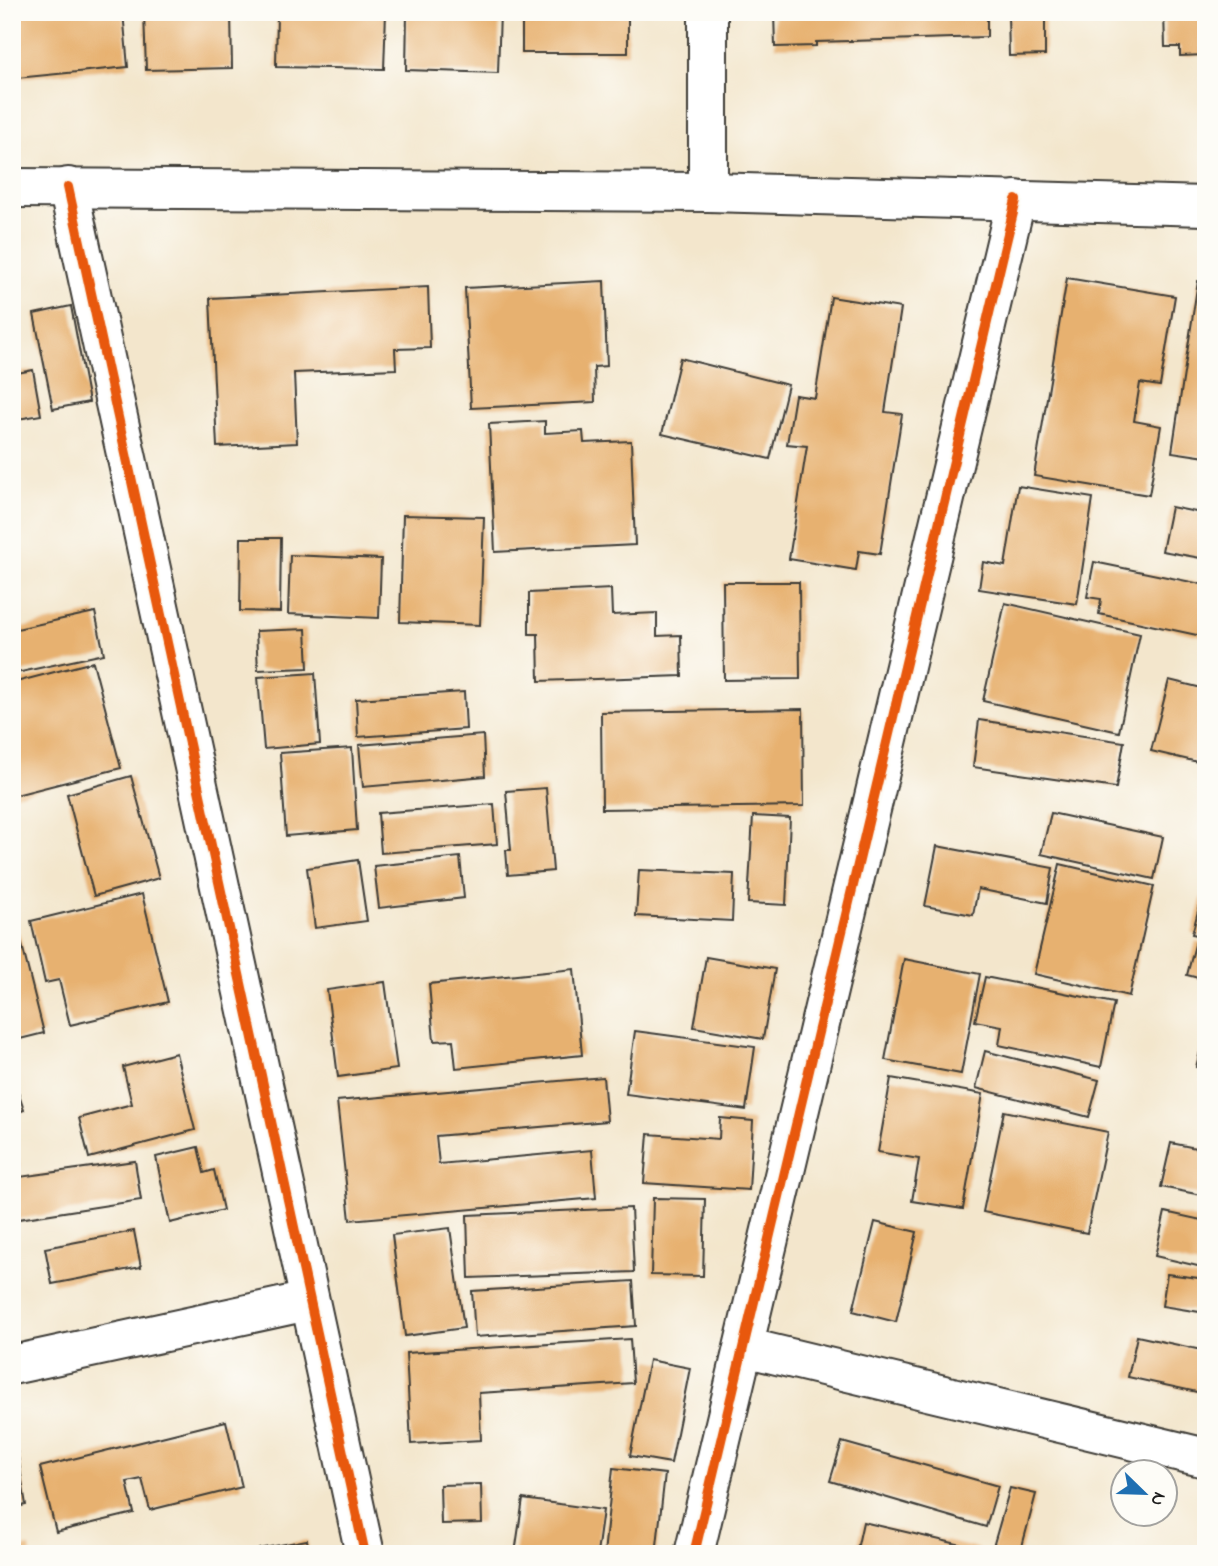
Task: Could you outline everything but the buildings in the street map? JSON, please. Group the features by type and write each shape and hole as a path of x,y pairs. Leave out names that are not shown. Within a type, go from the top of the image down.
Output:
{"street":[{"path":"708,12 709,192"},
{"path":"68,187 365,1554"},
{"path":"12,188 709,192 1206,205"},
{"path":"694,1554 1016,200"},
{"path":"12,1365 308,1301"},
{"path":"744,1347 1206,1458"}],"cycle path":[{"path":"68,187 365,1554"},
{"path":"694,1554 1016,200"}]}
